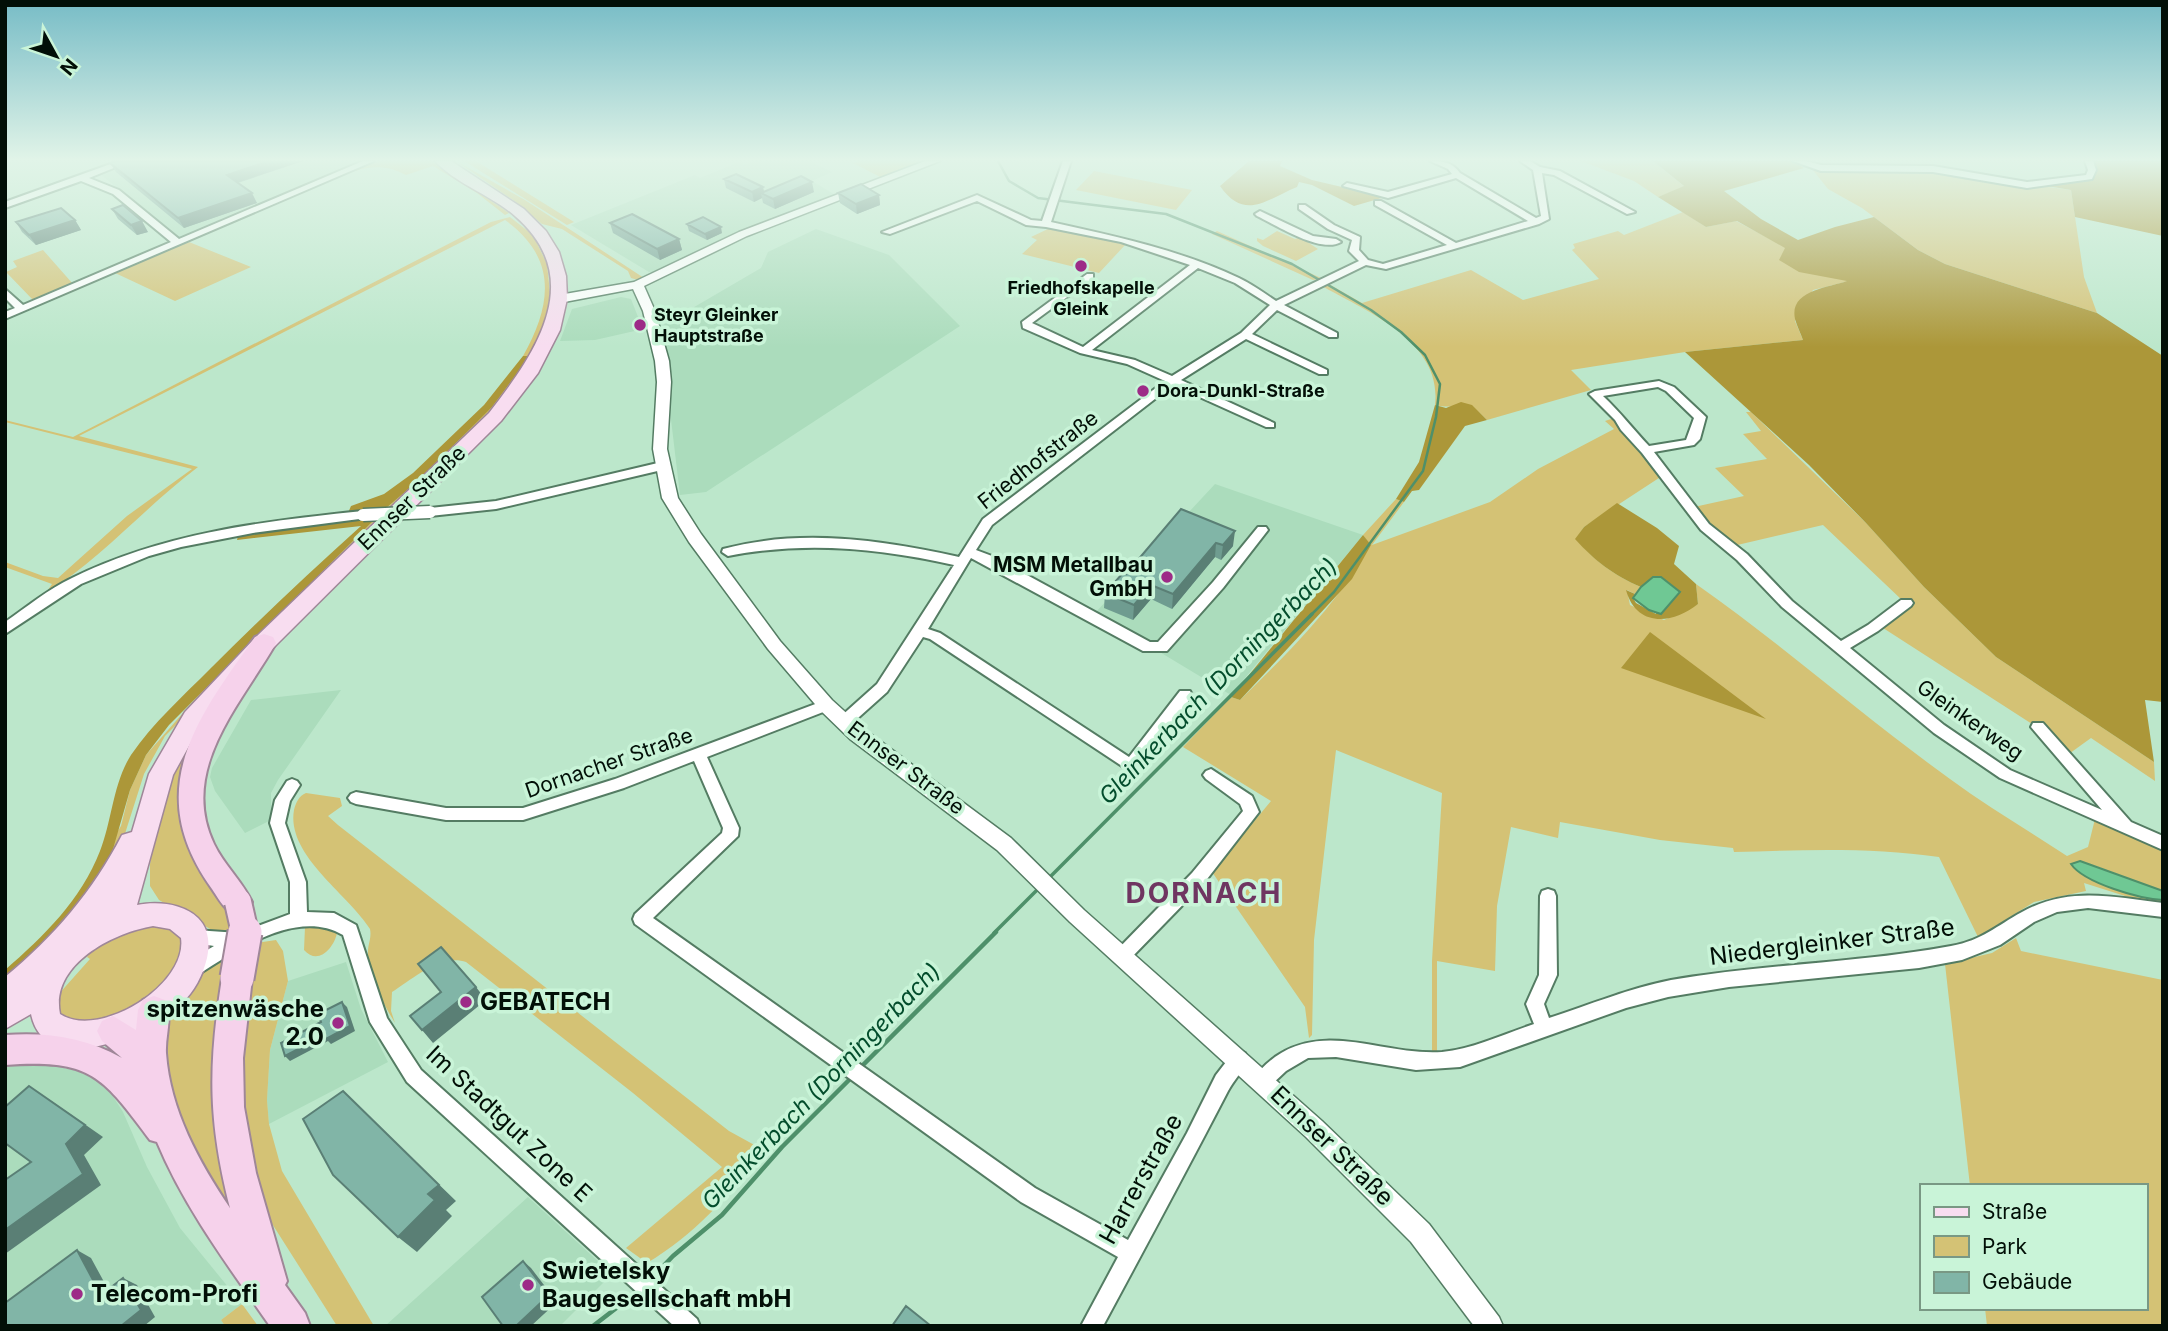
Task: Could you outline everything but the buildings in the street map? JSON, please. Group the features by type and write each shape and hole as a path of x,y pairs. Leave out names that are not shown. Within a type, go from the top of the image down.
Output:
{"highway":[{"path":"264,643 211,722 199,749 191,792 196,834 204,852 238,902 245,932 228,1044 228,1107 253,1228 284,1314"},
{"path":"153,1010 148,1040 150,1070 176,1147"},
{"path":"113,1031 133,1047 150,1070"},
{"path":"5,1050 51,1049 73,1053 111,1069 126,1082 176,1147 218,1220 284,1314"}],"main road":[{"name":"Ennser Straße","path":"107,927 124,904 144,840 153,796 172,751 194,718 264,643 495,417 541,355 552,330 559,299 555,265 531,223"},
{"path":"5,995 57,950 98,902 123,861 153,796"},
{"name":"Ennser Straße","path":"144,840 144,894 153,914"},
{"path":"5,1016 45,988 69,954 107,927 123,920 153,914 181,919 190,927 195,937 194,958 180,984 153,1010 113,1031 91,1036 72,1035 56,1030 46,1019 43,1010 45,988"},
{"path":"5,1027 46,1019"}],"street":[{"path":"154,223 178,243"},
{"path":"5,316 225,223"},
{"path":"559,299 637,285 771,223"},
{"path":"887,232 911,223"},
{"path":"1031,223 1123,240 1197,264 1238,281 1333,335"},
{"path":"1279,223 1311,239 1355,246"},
{"path":"1329,223 1357,239 1354,251 1365,262 1383,267 1532,223"},
{"path":"1414,223 1455,246"},
{"path":"1336,242 1337,237 1346,233"},
{"name":"Friedhofstraße","path":"844,722 882,688 987,522 1172,381 1245,335 1276,305 1365,262"},
{"path":"1084,351 1197,264"},
{"path":"1090,276 1026,324 1084,351 1131,362 1270,425"},
{"name":"Ennser Straße","path":"637,285 652,320 663,372 660,433 662,466 670,498 695,538 774,645 844,722 887,758 1004,844 1044,885 1263,1080 1420,1233 1490,1326"},
{"path":"5,292 22,309"},
{"path":"1245,335 1323,372"},
{"name":"Gleinkerweg","path":"1646,450 1690,443 1695,439 1700,417 1670,388 1660,384 1595,394 1620,418 1625,428 1646,450 1699,521 1742,557 1787,604 1939,729 1992,766 2042,792 2163,843"},
{"path":"5,629 74,582 125,559 237,532 294,522 496,505 662,466"},
{"path":"728,552 748,547 834,541 965,557 1009,570 1148,647 1162,647 1218,585 1262,530"},
{"path":"1840,647 1873,628 1906,603"},
{"path":"920,631 935,636 1131,766 1185,695"},
{"name":"Dornacher Straße","path":"356,798 446,814 519,815 572,800 699,755 826,705"},
{"name":"Gleinkerweg","path":"2038,727 2125,826"},
{"path":"699,755 731,828 730,836 641,919 1028,1195 1130,1252"},
{"path":"1124,955 1198,878 1251,812 1247,800 1211,775"},
{"path":"292,785 276,814 281,841 297,880 300,901 297,920"},
{"path":"1544,1028 1535,1004 1548,975 1548,896"},
{"name":"Niedergleinker Straße","path":"1263,1080 1287,1059 1317,1046 1331,1046 1408,1061 1460,1058 1644,994 1810,969 1919,960 1962,952 1994,940 2043,909 2072,902 2105,902 2163,910"},
{"name":"Im Stadtgut Zone E","path":"189,970 238,940 297,920 328,918 340,921 350,930 379,1023 414,1076 690,1326"},
{"name":"Im Stadtgut Zone E","path":"195,937 238,940"},
{"name":"Harrerstraße","path":"1091,1326 1223,1082 1239,1059"}],"shaded area":[{"path":"160,223 216,223 181,237"},
{"path":"764,223 732,235 662,272 649,272 571,225"},
{"path":"1700,223 1726,223 1706,227"},
{"path":"1741,223 1768,223 1798,240 1850,223 1882,223 1918,250 1945,264 2097,313 2163,356 2163,702 2145,700 2154,762 1996,657 1924,587 1809,465 1685,352 1803,340 1795,319 1798,302 1821,288 1847,281 1799,272 1779,260 1785,248"},
{"path":"2103,223 2163,223 2163,236"},
{"path":"816,229 889,255 960,326 706,492 680,495 660,327 761,268 768,252"},
{"path":"621,297 631,299 642,327 639,330 595,340 560,341 572,309"},
{"path":"523,356 530,356 492,407 418,481 385,509 348,513 351,506 384,494 413,473 484,405"},
{"path":"1461,402 1472,405 1487,420 1465,426 1419,490 1412,491 1404,502 1396,499 1419,462 1435,405 1446,408"},
{"path":"1215,484 1363,535 1231,695 1095,613"},
{"path":"1617,503 1657,528 1679,546 1674,564 1696,584 1698,604 1666,619 1646,616 1631,602 1626,590 1635,594 1633,598 1636,603 1656,614 1653,577 1641,587 1622,578 1605,567 1575,539 1584,527"},
{"path":"376,518 169,725 146,755 130,790 111,856 76,911 5,979 5,970 60,916 83,885 100,851 120,778 140,743 228,651 361,526 237,540 238,536 311,523"},
{"path":"1363,535 1371,545 1352,579 1240,700 1231,697"},
{"path":"1653,577 1661,577 1680,592 1661,614 1649,610 1633,598"},
{"path":"1650,632 1766,719 1621,668"},
{"path":"341,690 271,793 271,820 245,833 215,791 210,777 212,768 251,700"},
{"path":"2080,861 2163,891 2163,900 2141,897 2100,883 2071,864"},
{"path":"346,962 361,1009 388,1062 269,1124 267,1100 270,1050 288,981"},
{"path":"5,1063 52,1065 77,1071 97,1080 112,1095 180,1228 242,1304 221,1320 225,1326 5,1326"},
{"path":"528,1197 612,1274 560,1326 385,1326"}],"green space":[{"path":"489,223 499,223 79,436 198,467 86,565 46,593 52,584 5,567 5,562 43,576 58,578 127,516 192,469 5,420 73,437"},
{"path":"509,223 518,223 533,235 547,264 551,303 541,340 500,403 394,508 385,509 462,437 528,356 523,356 540,319 545,283 542,266 522,235"},
{"path":"560,223 644,278 631,278 628,271 562,229 542,224"},
{"path":"1654,223 1700,223 1706,227 1740,223 1849,281 1813,290 1795,321 1803,340 1685,352 1571,370 1591,390 1487,420 1466,405 1435,405 1434,383 1427,363 1414,346 1379,318 1320,285 1327,283 1362,303 1471,270 1523,300 1599,279 1572,250 1575,248 1573,244 1618,231 1624,235"},
{"path":"1882,223 2076,223 2084,277 2097,313 1945,264 1918,250"},
{"path":"1050,228 1126,244 1099,273 1022,254 1037,240 1031,237"},
{"path":"1217,231 1321,278 1313,280 1212,234"},
{"path":"1277,231 1295,239 1300,237 1318,249 1296,261 1257,241 1257,238 1263,240"},
{"path":"189,242 251,267 175,301 113,272"},
{"path":"43,250 73,284 33,300 6,272 17,267 13,261"},
{"path":"1746,412 1751,412 1866,523 1924,587 1996,657 2154,762 2155,781 2091,738 2066,756 2035,726 1880,626 1903,601 1823,525 1733,546 1710,528 1694,507 1744,496 1715,468 1767,459 1743,434 1761,431"},
{"path":"1614,418 1662,476 1584,527 1576,539 1605,567 1641,587 1635,594 1627,590 1630,605 1664,620 1698,604 1696,584 1950,779 2067,856 2088,847 2095,819 2163,848 2163,891 2093,865 2074,868 2113,888 2163,900 2163,905 2144,902 2084,883 2086,891 2034,902 1978,937 1939,857 1862,850 1734,852 1733,848 1660,840 1560,822 1558,838 1511,827 1497,906 1495,971 1437,961 1437,1054 1432,1052 1432,961 1442,793 1336,750 1314,940 1312,1035 1309,1038 1305,1007 1212,872 1271,801 1183,747 1231,697 1240,700 1311,627 1343,588 1370,545 1363,535 1396,499 1404,502 1372,545 1490,502 1538,469 1614,429 1605,421"},
{"path":"376,518 383,518 165,736 144,774 115,865 46,944 121,826 130,790 146,755 212,680"},
{"path":"215,700 185,768 235,916 234,929 219,934 159,900 150,886 150,864 166,778"},
{"path":"306,793 340,798 342,806 328,816 338,825 729,1131 767,1152 711,1212 664,1252 647,1263 626,1248 722,1167 633,1093 466,962 457,960 437,964 392,992 391,1011 395,1023 371,973 368,952 370,929 321,873 299,843 294,827 294,810 298,800"},
{"path":"151,922 179,931 186,946 167,989 102,1026 59,1018 57,996 90,959 87,957 94,947 94,942"},
{"path":"315,925 335,930 337,933 333,944 320,956 304,950 305,927"},
{"path":"2016,938 2021,951 2163,980 2163,1326 1987,1326 1985,1310 2147,1310 2147,1184 1970,1184 1945,964 1992,953"},
{"path":"276,940 283,951 288,981 270,1050 267,1100 269,1124 282,1171 374,1326 337,1326 257,1200 235,1066 256,943"},
{"path":"231,952 238,1219 208,1175 187,1136 163,1065 164,1010 189,981"},
{"path":"242,1304 258,1326 225,1326 221,1320"}],"waterway":[{"name":"Gleinkerbach (Dorningerbach)","path":"1189,223 1292,264 1371,310 1401,332 1425,355 1440,384 1436,417 1423,471 1334,592 1312,614"},
{"name":"Gleinkerbach (Dorningerbach)","path":"1048,879 1312,614"},
{"name":"Gleinkerbach (Dorningerbach)","path":"994,933 1040,887"},
{"name":"Gleinkerbach (Dorningerbach)","path":"860,1068 996,932"},
{"name":"Gleinkerbach (Dorningerbach)","path":"649,1281 673,1256 722,1215 782,1147 853,1076"},
{"name":"Gleinkerbach (Dorningerbach)","path":"593,1326 641,1289"}],"place":[{"name":"Friedhofskapelle Gleink","path":"1081,266"},
{"name":"Steyr Gleinker Hauptstraße","path":"640,325"},
{"name":"Dora-Dunkl-Straße","path":"1143,391"},
{"name":"MSM Metallbau GmbH","path":"1167,577"},
{"name":"GEBATECH","path":"466,1002"},
{"name":"spitzenwäsche 2.0","path":"338,1023"},
{"name":"Swietelsky Baugesellschaft mbH","path":"528,1285"},
{"name":"Telecom-Profi","path":"77,1294"}],"district":[{"name":"DORNACH","path":"1204,893"}]}
